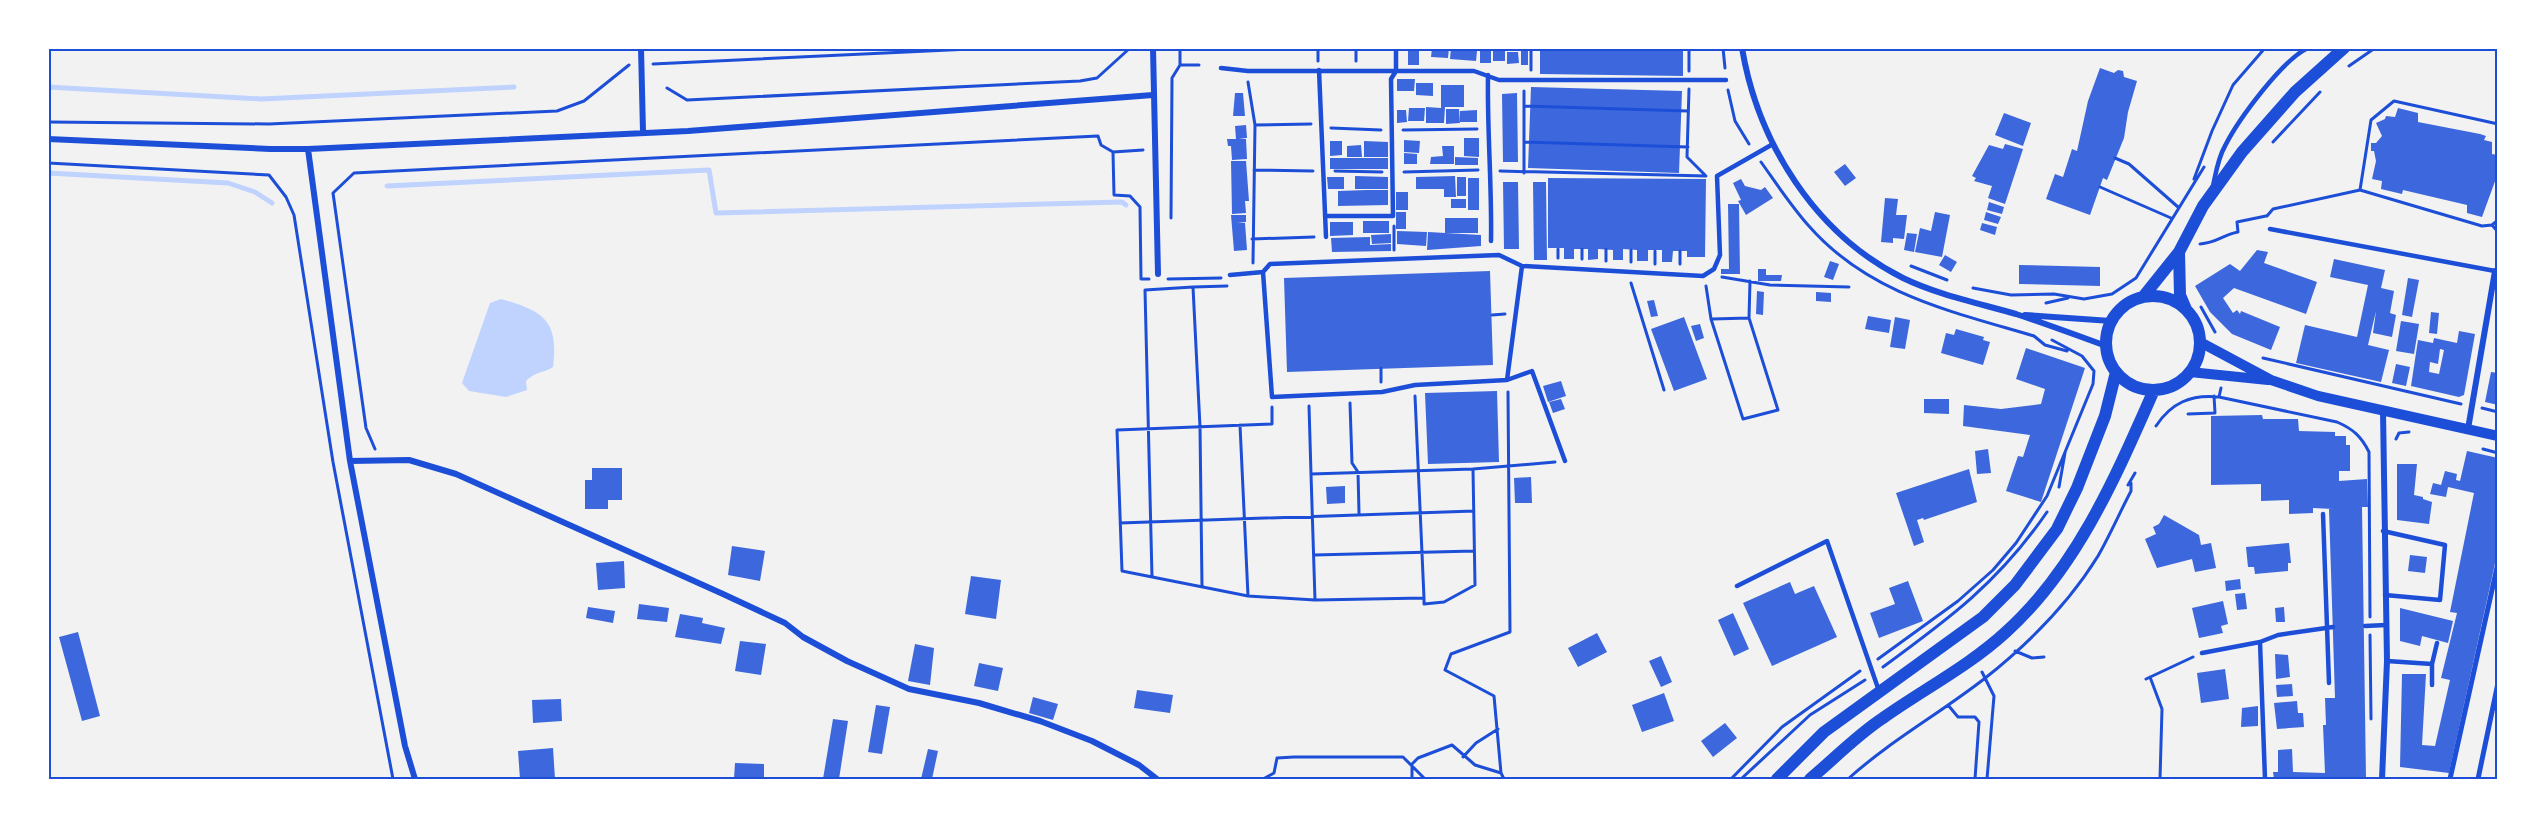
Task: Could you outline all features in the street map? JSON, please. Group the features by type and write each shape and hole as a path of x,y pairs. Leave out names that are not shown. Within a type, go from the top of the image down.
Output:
{"main road":[{"path":"2143,297 2179,252 2211,194 2265,124 2308,80 2344,48"},
{"path":"2179,252 2180,295 2197,325 2200,342 2197,358 2190,372 2168,388 2154,390 2133,386 2116,372 2109,360 2106,346 2111,321 2124,306 2143,297 2158,296 2173,300 2186,309"},
{"path":"1777,779 1824,732 1983,617 2015,585 2057,529 2077,488 2113,392 2116,372"},
{"path":"1810,779 1880,719 1982,651 2006,632 2036,602 2092,524 2154,390"}],"street":[{"path":"641,48 643,132"},
{"path":"1153,48 1158,274"},
{"path":"1742,48 1758,113 1773,144 1811,203 1833,227 1863,252 1903,277 2106,346"},
{"path":"48,139 270,149 308,148 863,119 1153,95"},
{"path":"308,148 350,461 405,746 415,779"},
{"path":"2468,429 2497,270"},
{"path":"2016,314 2111,321"},
{"path":"2200,342 2271,380 2318,396 2498,436"},
{"path":"2190,372 2271,380"},
{"path":"2382,779 2387,661 2381,440 2383,411"},
{"path":"350,461 409,460 456,474 785,623 803,637 847,661 909,689 979,703 1040,721 1092,741 1139,765 1157,779"},
{"path":"2451,779 2498,563"},
{"path":"2478,779 2498,683"}],"lane":[{"path":"1325,216 1394,216 1391,79 1396,71 1396,48"},
{"path":"2211,194 2219,158 2232,132 2270,82 2300,52 2308,48"},
{"path":"1221,68 1248,71 1474,71 1499,80 1726,80"},
{"path":"1319,70 1326,237"},
{"path":"1488,75 1487,129 1492,170 1491,241"},
{"path":"1232,274 1263,272 1270,264 1499,255 1522,266 1703,276 1714,269 1720,255 1717,176 1773,144"},
{"path":"2270,229 2497,270"},
{"path":"1507,380 1522,266"},
{"path":"1263,272 1272,397 1382,392 1414,385 1507,380 1532,371 1565,461"},
{"path":"2323,514 2331,627 2329,683"},
{"path":"2383,531 2445,545 2440,600 2385,595"},
{"path":"1737,586 1827,541 1879,691"},
{"path":"2368,626 2386,625"},
{"path":"2202,653 2260,642 2278,635 2331,627"},
{"path":"2260,642 2265,779"},
{"path":"2432,685 2432,663 2436,643"},
{"path":"2387,661 2432,663"}],"path":[{"path":"664,64 992,48"},
{"path":"667,88 687,100 1080,81 1097,78 1130,48"},
{"path":"1171,225 1173,78 1180,65 1180,48"},
{"path":"1531,80 1532,48"},
{"path":"1601,48 1689,48 1687,157 1706,176"},
{"path":"1971,288 2024,296 2054,294 2084,299 2112,294 2136,278 2193,184 2212,131 2233,85 2265,48"},
{"path":"2341,72 2375,48"},
{"path":"48,122 269,124 557,111 584,101 630,64"},
{"path":"1180,65 1200,65"},
{"path":"1248,71 1249,96 1256,125 1252,262 1263,272"},
{"path":"1524,80 1524,173"},
{"path":"2265,150 2326,86"},
{"path":"2360,190 2372,120 2394,100 2498,124"},
{"path":"1524,106 1689,111"},
{"path":"1256,125 1322,124 1333,129 1487,129"},
{"path":"388,461 387,449 375,448 366,428 333,193 354,173 1098,136 1101,145 1113,152 1172,151"},
{"path":"1524,142 1688,147"},
{"path":"2115,158 2129,164 2178,207"},
{"path":"48,163 269,175 286,197 294,215 333,462 393,779"},
{"path":"1606,174 1606,179"},
{"path":"2100,187 2171,218"},
{"path":"2200,244 2215,243 2224,234 2238,232 2237,222 2266,216 2273,209 2360,190 2482,226 2492,225 2498,220"},
{"path":"1394,216 1394,259"},
{"path":"2266,216 2270,229"},
{"path":"2492,225 2498,232"},
{"path":"2198,250 2205,234"},
{"path":"1252,238 1326,237"},
{"path":"1902,263 1951,282"},
{"path":"1632,273 1631,289 1664,390"},
{"path":"1152,577 1145,290 1236,286 1232,274"},
{"path":"1750,281 1749,318 1778,410 1743,419 1711,318 1703,276 1750,281 1770,285 1849,287"},
{"path":"1193,287 1200,427 1202,587"},
{"path":"2199,304 2211,329 2219,336"},
{"path":"1711,318 1749,318"},
{"path":"1731,779 1782,727 1958,601 1993,570 2016,543 2041,506 2093,384 2094,371 2091,365 2075,352"},
{"path":"2254,354 2289,366 2498,412"},
{"path":"2188,414 2215,413 2217,397 2225,376"},
{"path":"1504,779 1501,772 1494,696 1445,670 1451,654 1510,632 1510,466 1507,380"},
{"path":"1414,385 1424,604 1444,602 1476,585 1473,469"},
{"path":"1350,393 1352,463 1358,472 1359,513"},
{"path":"1308,395 1315,600"},
{"path":"2155,428 2169,408 2194,396 2217,397 2337,422 2354,430 2363,440 2369,452 2368,626 2371,720"},
{"path":"1272,397 1272,424 1117,430 1122,571 1248,596 1315,600 1424,598"},
{"path":"1240,425 1248,596"},
{"path":"2363,440 2394,442 2399,433 2417,433"},
{"path":"2475,447 2498,453"},
{"path":"2055,496 2062,480 2066,451"},
{"path":"1311,474 1473,469 1565,461"},
{"path":"1741,779 1810,715 1873,675 1969,603 2016,554 2052,505"},
{"path":"1120,523 1312,514 1474,511"},
{"path":"1314,555 1475,551"},
{"path":"2015,651 2032,658 2044,657"},
{"path":"2160,779 2162,709 2148,678 2202,653"},
{"path":"1982,672 1994,696 1987,779"},
{"path":"1948,705 1958,717 1975,717 1979,722 1975,779"},
{"path":"1463,757 1476,743 1498,729"},
{"path":"1412,779 1412,764 1418,758 1452,745 1463,757 1475,765 1501,772"},
{"path":"1263,779 1274,773 1277,758 1294,756 1403,757 1425,779"}],"water":[{"path":"501,299 528,308 545,320 553,338 554,351 553,367 526,381 527,390 506,397 469,391 462,383 490,303"}],"building":[{"path":"1408,48 1419,49 1419,65 1408,65"},
{"path":"1432,48 1449,48 1448,58 1431,57"},
{"path":"1451,48 1477,51 1476,61 1450,59"},
{"path":"1480,48 1491,48 1491,63 1480,63"},
{"path":"1493,48 1505,48 1505,61 1493,61"},
{"path":"1540,48 1683,48 1683,76 1540,74"},
{"path":"1521,51 1528,51 1528,65 1521,65"},
{"path":"1507,52 1518,52 1519,63 1507,64"},
{"path":"2100,68 2114,73 2118,70 2123,71 2124,77 2137,81 2128,112 2124,138 2107,180 2103,178 2090,215 2046,199 2055,174 2063,177 2072,149 2077,151 2088,101"},
{"path":"1397,79 1415,79 1414,91 1397,91"},
{"path":"1416,83 1433,83 1433,96 1416,95"},
{"path":"1441,85 1464,85 1464,107 1445,107 1444,123 1426,123 1426,107 1441,108"},
{"path":"1531,87 1682,91 1679,173 1528,168"},
{"path":"1235,93 1243,93 1245,116 1233,116"},
{"path":"1517,93 1518,162 1503,162 1502,94"},
{"path":"1409,108 1425,108 1424,121 1408,121"},
{"path":"2398,108 2418,113 2418,122 2480,134 2486,136 2484,140 2492,142 2492,154 2497,155 2498,173 2482,217 2467,213 2467,205 2403,190 2402,194 2381,189 2382,181 2372,179 2376,161 2374,151 2371,151 2371,143 2376,143 2382,136 2376,123 2385,119 2386,116 2395,117"},
{"path":"1446,109 1459,109 1460,123 1446,124"},
{"path":"1397,110 1406,110 1407,122 1397,123"},
{"path":"1477,110 1477,122 1460,122 1460,111"},
{"path":"2004,113 2031,123 2023,146 1995,135"},
{"path":"1246,125 1247,138 1239,138 1246,139 1247,159 1232,160 1231,146 1228,146 1227,139 1236,139 1235,126"},
{"path":"1464,138 1479,138 1479,157 1464,156"},
{"path":"1404,140 1420,141 1419,153 1404,152"},
{"path":"1330,141 1342,141 1342,155 1330,156"},
{"path":"1364,141 1388,142 1388,157 1364,157"},
{"path":"2005,144 2023,149 2005,204 1988,198 1992,186 1974,181 1976,178 1972,176 1989,145 2003,149"},
{"path":"1361,145 1362,157 1347,157 1347,146"},
{"path":"1442,146 1454,146 1454,164 1430,164 1431,157 1443,156"},
{"path":"1404,153 1417,154 1417,164 1404,164"},
{"path":"1455,157 1478,158 1478,165 1455,165"},
{"path":"1330,158 1388,158 1388,169 1330,169"},
{"path":"1231,161 1246,161 1249,201 1245,201 1246,213 1232,214"},
{"path":"1845,164 1856,178 1845,186 1834,172"},
{"path":"1355,176 1388,177 1388,189 1355,189"},
{"path":"1455,176 1456,197 1444,197 1444,189 1416,189 1416,177"},
{"path":"1327,177 1344,177 1344,189 1328,189"},
{"path":"1457,177 1466,177 1466,196 1457,196"},
{"path":"1468,178 1479,178 1479,210 1468,210"},
{"path":"1548,178 1706,179 1705,257 1687,257 1687,251 1673,251 1672,262 1662,262 1662,250 1648,250 1648,261 1637,261 1637,250 1623,249 1623,260 1613,260 1613,250 1598,249 1598,259 1588,260 1588,249 1574,249 1574,259 1564,259 1564,248 1548,248"},
{"path":"1741,179 1745,186 1761,190 1765,187 1773,198 1746,215 1738,201 1741,200 1733,183"},
{"path":"1503,182 1518,182 1519,249 1504,249"},
{"path":"1533,182 1546,182 1547,260 1534,260"},
{"path":"1388,190 1388,205 1338,206 1338,191"},
{"path":"1396,192 1408,192 1408,210 1396,210"},
{"path":"1885,198 1898,199 1896,215 1907,215 1904,239 1893,238 1893,243 1881,242"},
{"path":"1451,199 1466,199 1466,208 1451,208"},
{"path":"1989,202 2004,207 2002,214 1987,210"},
{"path":"1728,204 1739,204 1740,274 1721,274 1721,269 1729,269"},
{"path":"1396,212 1406,212 1406,229 1396,229"},
{"path":"1935,212 1950,215 1942,257 1915,252 1920,228 1931,231"},
{"path":"1986,212 2001,217 1998,224 1984,220"},
{"path":"1231,215 1246,215 1246,222 1237,223 1245,223 1247,250 1234,251"},
{"path":"1445,218 1478,218 1478,233 1445,233"},
{"path":"1363,221 1389,221 1389,233 1363,233"},
{"path":"1330,222 1353,222 1353,235 1330,236"},
{"path":"1982,223 1997,227 1995,235 1980,230"},
{"path":"1397,231 1427,232 1426,246 1397,244"},
{"path":"1428,232 1481,235 1481,246 1427,250"},
{"path":"1907,233 1917,234 1914,252 1904,250"},
{"path":"1391,234 1391,243 1372,244 1371,235"},
{"path":"1370,237 1370,245 1391,244 1391,251 1332,252 1331,238"},
{"path":"2257,250 2268,252 2264,263 2317,282 2306,314 2234,288 2223,298 2233,313 2237,310 2240,314 2241,311 2280,327 2271,350 2232,334 2210,312 2195,286 2230,264 2240,271"},
{"path":"1945,255 1957,262 1951,272 1939,265"},
{"path":"2334,259 2385,270 2381,288 2394,291 2390,313 2396,315 2392,337 2373,333 2376,311 2368,345 2389,350 2381,382 2296,363 2305,325 2357,337 2368,285 2330,277"},
{"path":"1830,261 1839,264 1833,280 1824,277"},
{"path":"2019,265 2100,267 2100,286 2019,284"},
{"path":"1758,269 1766,269 1766,275 1782,275 1781,281 1758,281"},
{"path":"1490,271 1493,365 1287,372 1284,278"},
{"path":"2408,278 2419,280 2412,317 2402,315"},
{"path":"1757,291 1764,292 1763,315 1756,314"},
{"path":"1816,292 1831,293 1831,302 1816,301"},
{"path":"1654,300 1658,316 1651,317 1647,301"},
{"path":"2431,312 2439,313 2437,334 2429,333"},
{"path":"1868,316 1891,320 1889,333 1865,329"},
{"path":"1684,317 1707,379 1674,391 1651,329"},
{"path":"1895,317 1910,320 1905,349 1890,347"},
{"path":"2401,321 2419,324 2414,354 2396,351"},
{"path":"1700,324 1704,338 1696,341 1691,326"},
{"path":"1956,329 1984,337 1983,340 1990,342 1983,365 1941,353 1946,333 1954,335"},
{"path":"2459,331 2475,334 2464,395 2459,397 2411,386 2418,340 2433,343 2434,338 2457,343","holes":["2440,349 2444,350 2439,374 2429,372 2430,362 2438,364"]},
{"path":"2026,348 2085,368 2041,502 2006,491 2018,456 2023,457 2030,435 1963,426 1964,405 2001,409 2041,404 2045,389 2016,379"},
{"path":"2396,364 2410,367 2406,386 2392,383"},
{"path":"2491,372 2498,373 2498,405 2485,402"},
{"path":"1561,381 1566,396 1548,402 1543,386"},
{"path":"1497,391 1499,462 1428,464 1425,393"},
{"path":"1561,399 1565,409 1553,413 1549,402"},
{"path":"1924,399 1949,399 1949,414 1924,413"},
{"path":"2262,415 2263,419 2298,419 2299,431 2335,432 2335,436 2346,436 2346,445 2350,445 2350,471 2339,471 2339,481 2367,479 2368,507 2362,507 2366,779 2274,779 2273,772 2278,772 2278,750 2292,749 2293,772 2325,773 2323,725 2326,725 2325,698 2335,698 2329,509 2333,509 2313,508 2313,513 2289,514 2289,500 2261,501 2261,484 2211,485 2211,416"},
{"path":"1988,449 1991,473 1977,474 1975,451"},
{"path":"2467,451 2498,458 2498,550 2449,773 2400,767 2402,674 2426,674 2422,745 2435,746 2450,680 2441,678 2457,613 2450,612 2474,493 2448,487 2446,497 2430,494 2433,483 2441,485 2445,471 2457,474 2456,480 2460,481"},
{"path":"2397,464 2417,464 2414,495 2432,502 2429,524 2397,520"},
{"path":"592,468 622,468 622,500 608,500 608,509 585,509 585,480 592,480"},
{"path":"1969,469 1977,502 1924,520 1923,518 1917,520 1924,542 1914,546 1896,493"},
{"path":"1531,477 1532,503 1515,503 1514,478"},
{"path":"1345,486 1345,503 1327,504 1326,487"},
{"path":"2164,515 2199,535 2201,545 2211,543 2216,568 2195,572 2192,559 2157,568 2145,539 2156,534 2153,527 2159,524"},
{"path":"2289,543 2291,563 2288,563 2288,571 2255,574 2254,567 2248,567 2246,547"},
{"path":"732,546 765,551 760,581 728,575"},
{"path":"2410,555 2427,557 2425,573 2408,571"},
{"path":"624,561 625,588 598,590 596,563"},
{"path":"971,576 1001,580 996,619 965,614"},
{"path":"2240,579 2241,589 2226,591 2225,581"},
{"path":"1908,581 1923,621 1879,638 1870,613 1895,604 1889,588"},
{"path":"1790,582 1795,594 1814,586 1837,637 1772,666 1743,603"},
{"path":"2245,593 2247,609 2237,610 2235,594"},
{"path":"2223,601 2228,624 2221,626 2223,633 2199,638 2192,608"},
{"path":"639,604 669,608 667,622 637,619"},
{"path":"588,607 615,611 613,623 586,618"},
{"path":"2284,607 2285,622 2276,622 2275,608"},
{"path":"2400,608 2453,621 2448,643 2422,636 2420,646 2400,641"},
{"path":"1733,613 1749,649 1734,656 1718,620"},
{"path":"680,614 703,618 702,623 725,628 721,644 675,637"},
{"path":"78,632 100,716 82,721 59,637"},
{"path":"1597,633 1607,652 1578,667 1568,648"},
{"path":"740,641 766,644 761,675 735,671"},
{"path":"915,644 934,648 930,685 908,681"},
{"path":"2275,654 2288,655 2290,677 2276,679"},
{"path":"1661,656 1672,682 1661,687 1649,661"},
{"path":"979,663 1003,668 998,691 974,686"},
{"path":"2225,669 2229,699 2201,703 2197,673"},
{"path":"2292,684 2293,696 2277,697 2276,685"},
{"path":"1137,690 1173,695 1170,713 1134,708"},
{"path":"1664,693 1674,721 1642,732 1632,705"},
{"path":"1033,697 1058,704 1053,720 1029,713"},
{"path":"561,699 562,721 533,723 532,700"},
{"path":"2297,701 2298,713 2303,713 2304,727 2277,729 2274,703"},
{"path":"876,705 890,707 882,754 868,752"},
{"path":"2258,706 2258,726 2241,727 2242,708"},
{"path":"833,719 848,721 839,779 823,779"},
{"path":"1725,723 1737,738 1713,757 1701,741"},
{"path":"553,748 555,779 520,779 518,751"},
{"path":"928,749 938,751 932,779 921,779"},
{"path":"735,763 764,764 764,779 734,779"}],"waterway":[{"path":"48,87 261,99 514,87"},
{"path":"387,186 709,170 716,213 1122,202 1126,205"},
{"path":"48,173 228,183 255,192 272,203"}]}
